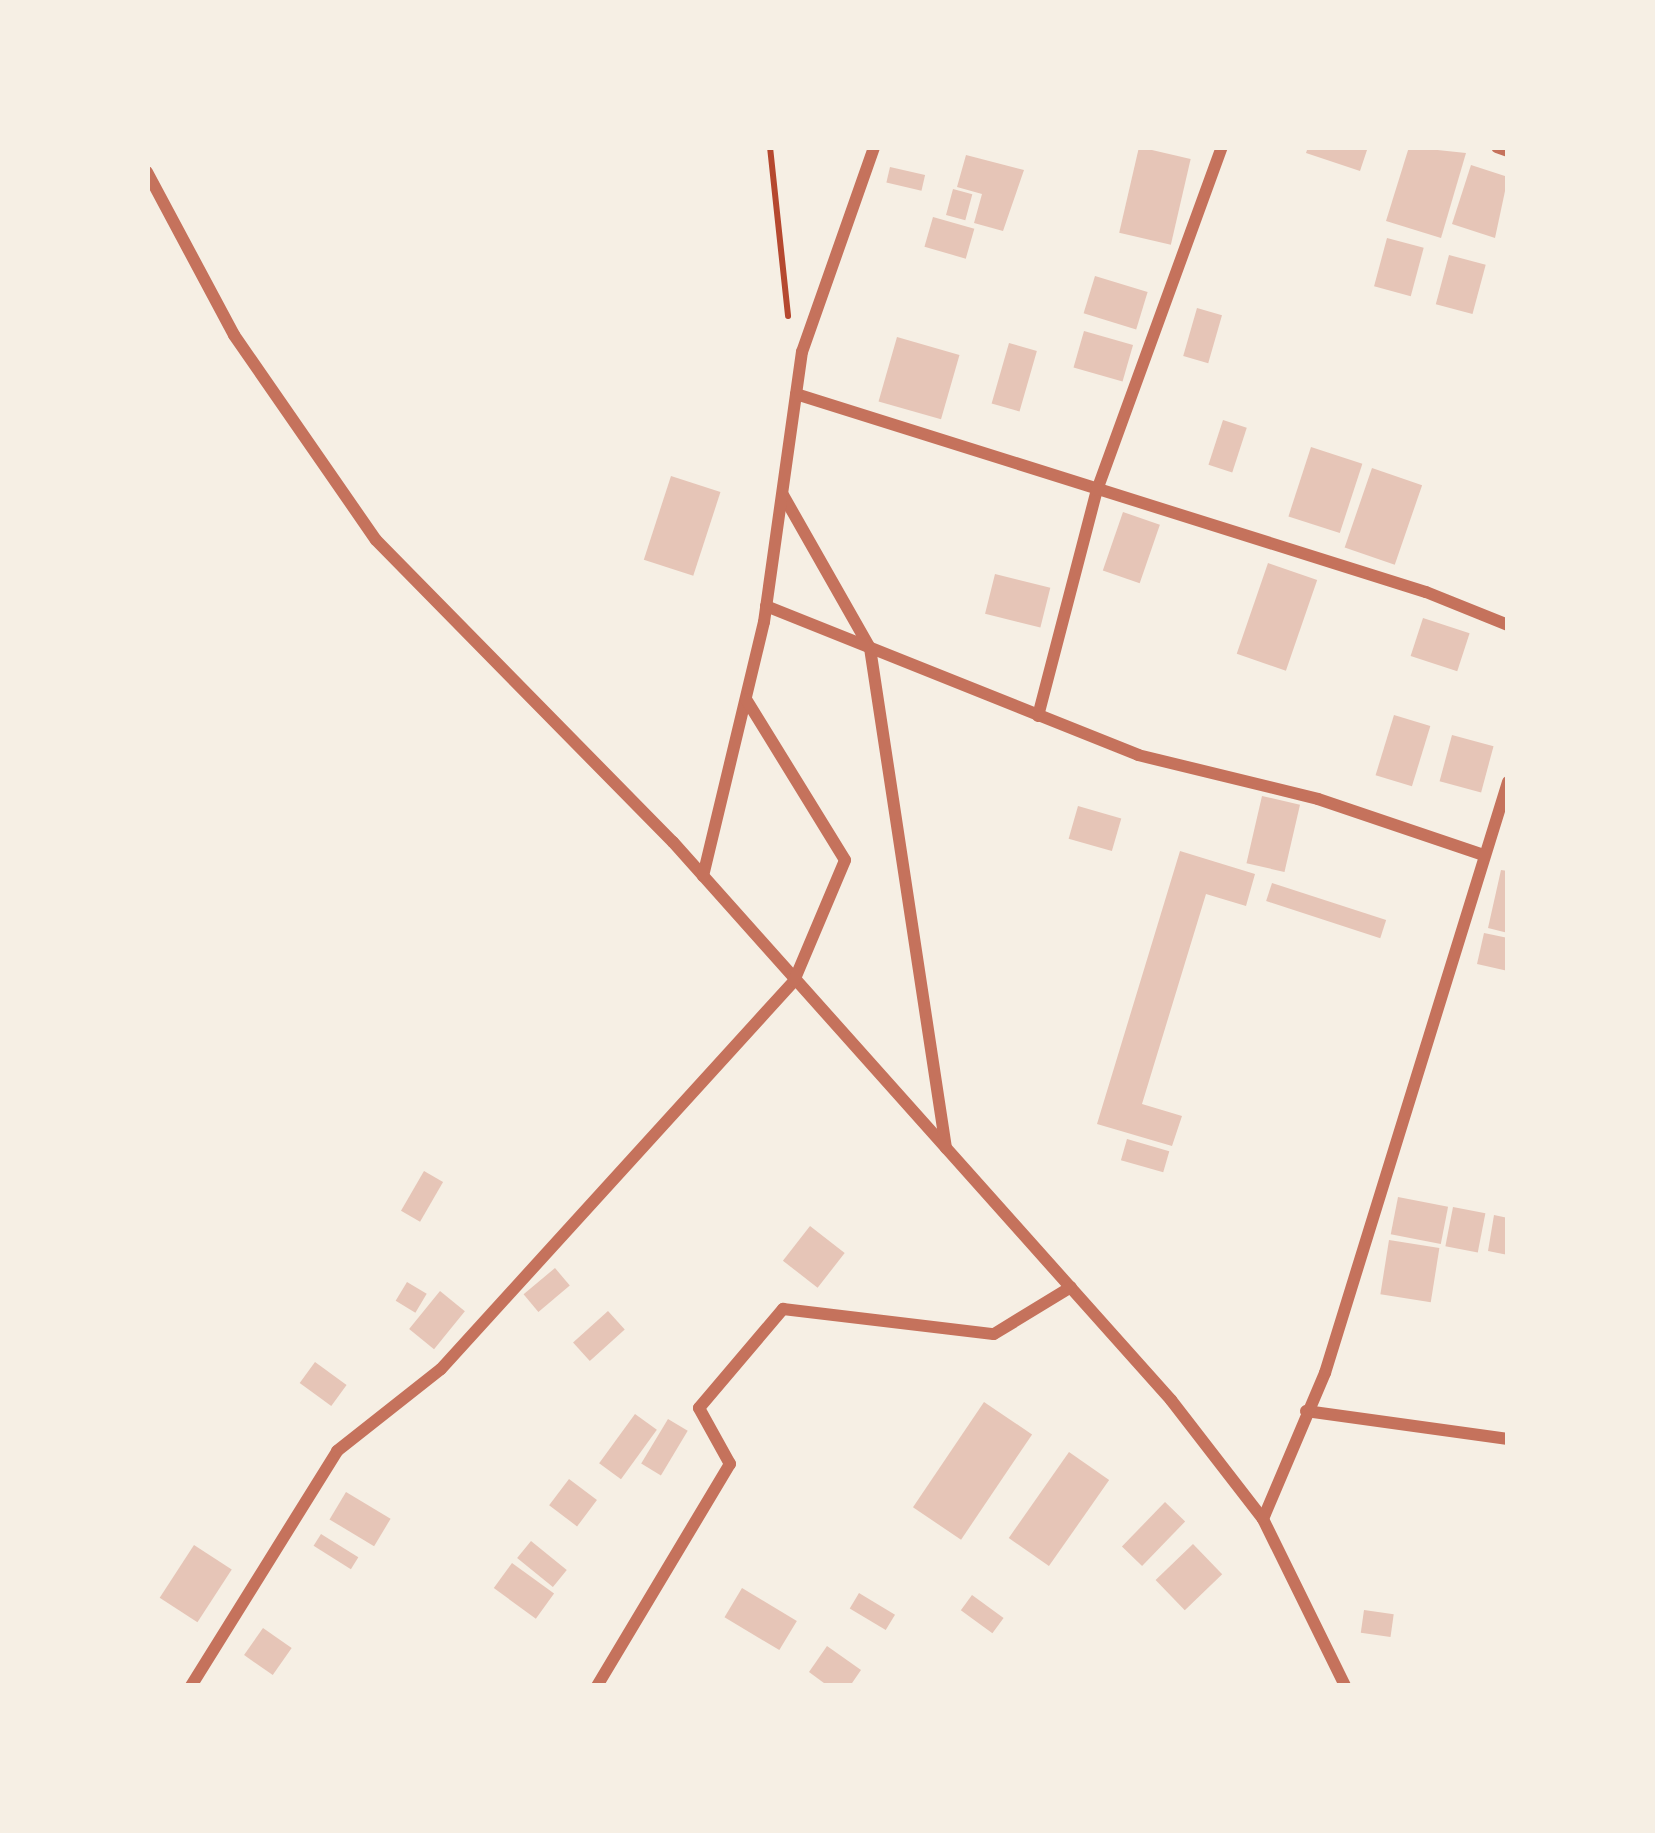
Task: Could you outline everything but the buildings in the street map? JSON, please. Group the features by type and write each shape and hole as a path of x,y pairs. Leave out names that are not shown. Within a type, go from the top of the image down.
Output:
{"street":[{"path":"703,876 766,606 802,352 874,147"},
{"path":"1038,716 1097,490 1222,147"},
{"path":"1497,147 1508,151"},
{"path":"147,172 234,335 376,539 703,876 1071,1287 1263,1519 1345,1686"},
{"path":"796,394 1508,625"},
{"path":"782,494 870,648 946,1149"},
{"path":"766,606 1138,755 1318,799 1484,855"},
{"path":"191,1686 337,1451 441,1369 794,981 845,860 746,699"},
{"path":"1263,1519 1325,1373 1508,782"},
{"path":"597,1686 730,1464 699,1408 783,1309 994,1334 1071,1287"},
{"path":"1306,1411 1508,1439"}],"path":[{"path":"770,147 789,327"}]}
